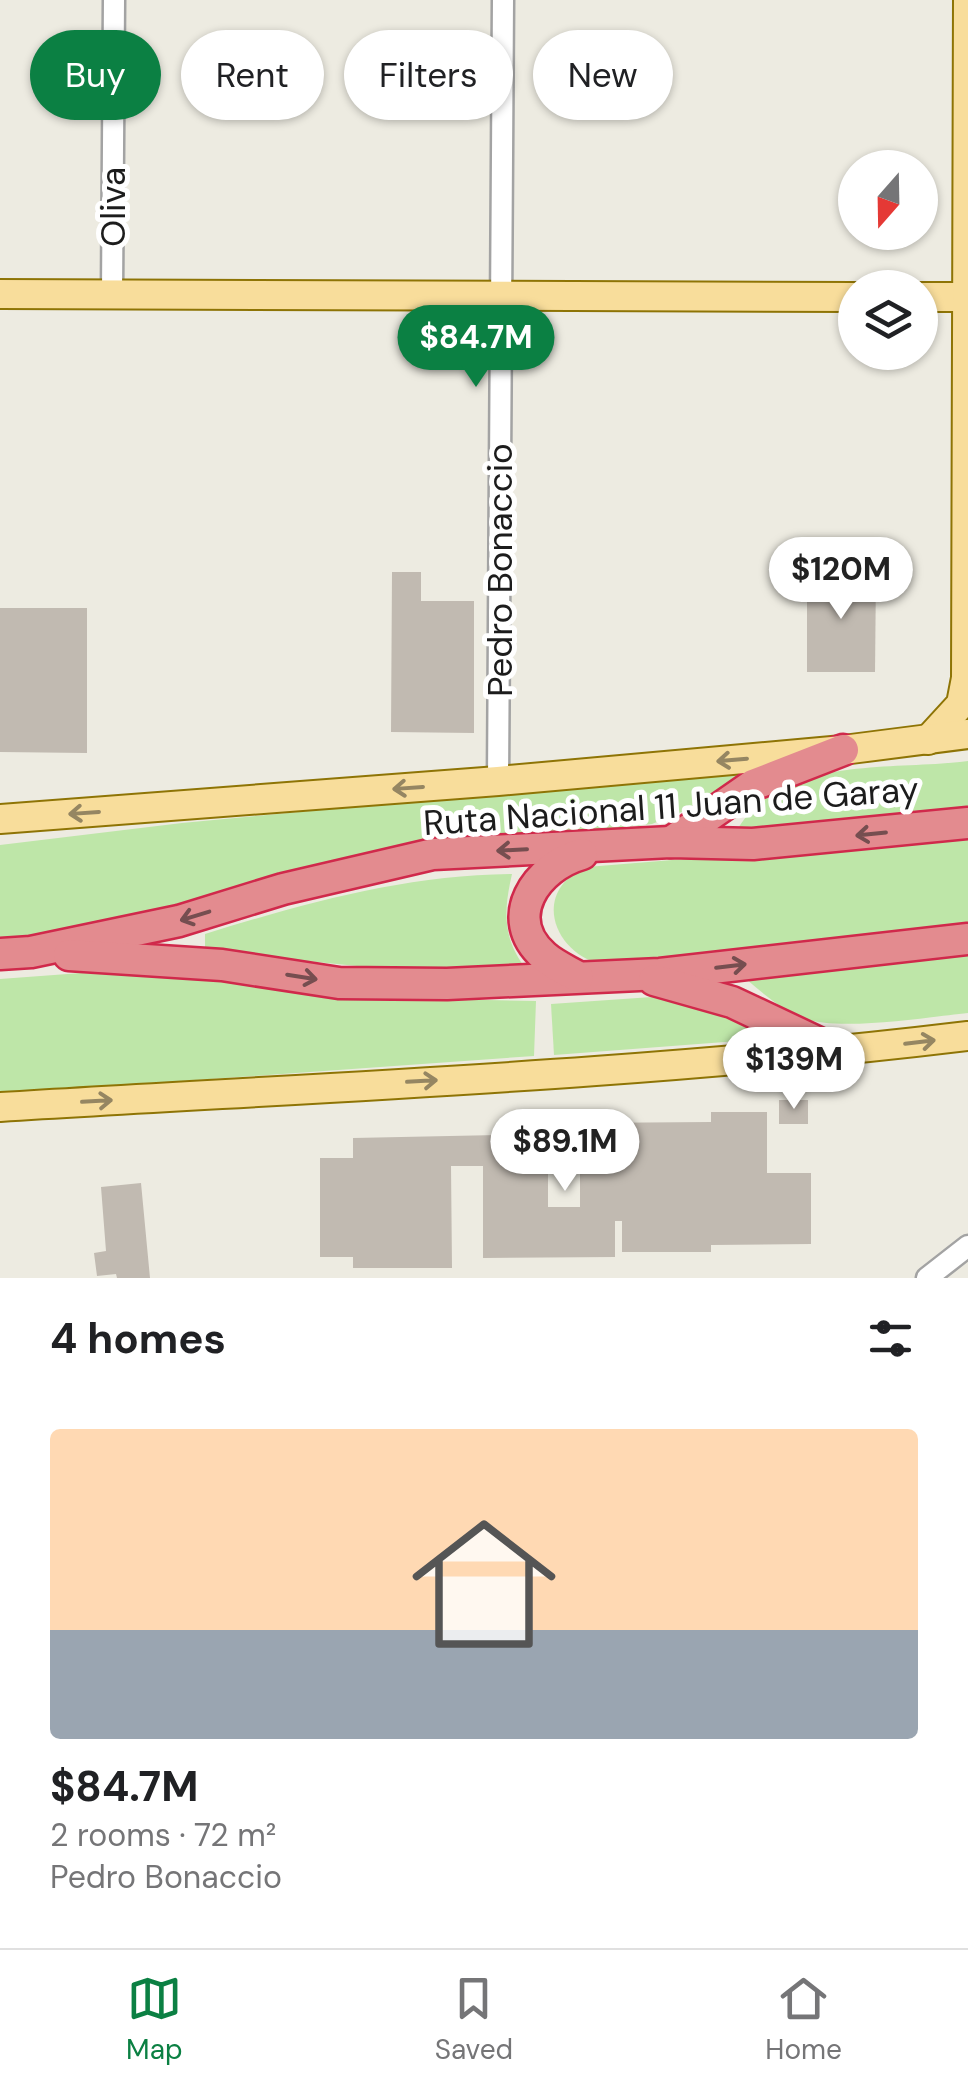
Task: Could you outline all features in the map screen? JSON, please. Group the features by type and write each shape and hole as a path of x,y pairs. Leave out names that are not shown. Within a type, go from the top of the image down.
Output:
{"highway":[{"path":"671,842 753,785 844,750"},
{"name":"Ruta Nacional 11 Juan de Garay","path":"31,952 178,921 284,889 433,854 671,842 753,844 968,824"},
{"path":"578,978 544,956 532,942 525,921 530,892 542,874 561,860 614,845"},
{"name":"Ruta Nacional 11 Juan de Garay","path":"0,954 31,952 222,965 339,983 447,984 636,975 968,938"},
{"path":"636,975 732,1002 838,1052"}],"main road":[{"path":"928,740 960,704 966,678 968,0"},
{"path":"0,294 838,297"},
{"path":"938,297 968,298"},
{"path":"0,819 498,781 844,750 968,734"},
{"path":"0,1107 677,1066 968,1036"}],"street":[{"name":"Oliva","path":"112,294 114,0"},
{"name":"Pedro Bonaccio","path":"498,781 503,0"},
{"path":"927,1278 968,1246"}],"green space":[{"path":"968,761 968,819 736,832 755,807 780,789 809,778 873,767"},
{"path":"739,770 732,782 706,802 652,824 546,836 0,953 0,845 182,823"},
{"path":"968,836 968,932 603,965 571,948 555,920 559,890 570,877 587,867"},
{"path":"512,874 507,899 508,933 524,966 407,971 205,951 205,934 318,902 433,879"},
{"path":"968,954 968,1013 908,1020 838,1024 803,1018 780,1006 745,978"},
{"path":"81,973 224,979 349,997 536,1001 534,1056 0,1094 0,979"},
{"path":"652,997 712,1010 765,1039 554,1055 551,1004"}],"building":[{"path":"392,572 421,572 421,601 474,601 474,733 391,732"},
{"path":"807,572 876,573 875,672 807,672"},
{"path":"0,608 87,608 87,753 0,752"},
{"path":"779,1100 808,1100 808,1124 779,1124"},
{"path":"711,1112 767,1112 767,1173 811,1173 811,1244 711,1245 711,1252 622,1252 622,1221 615,1221 615,1257 483,1258 483,1166 451,1166 452,1268 353,1268 353,1257 320,1257 320,1158 353,1158 353,1138 548,1134 548,1207 580,1207 580,1123 711,1122"},
{"path":"141,1183 150,1278 97,1276 94,1253 106,1251 101,1187"}]}
